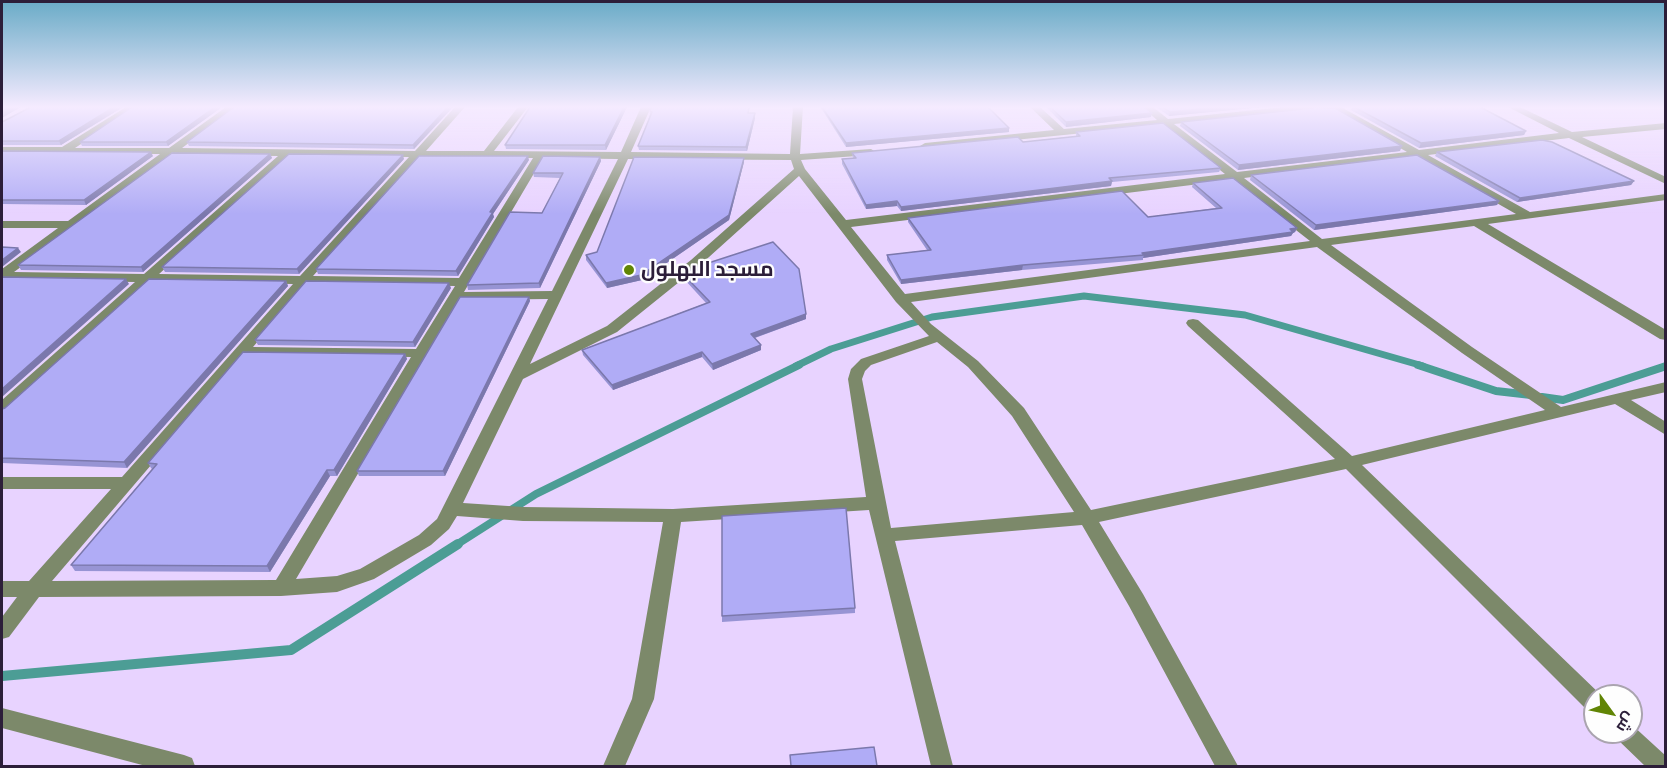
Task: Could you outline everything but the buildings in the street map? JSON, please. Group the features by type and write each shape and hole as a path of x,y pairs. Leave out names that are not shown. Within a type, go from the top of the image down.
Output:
{"street":[{"path":"63,151 76,143"},
{"path":"2,275 183,143"},
{"path":"2,632 33,590 303,280 428,143"},
{"path":"487,154 496,143"},
{"path":"2,590 281,588 337,584 367,574 425,540 443,524 452,509 630,143"},
{"path":"798,143 797,163 901,299 926,326 973,364 1018,412 1087,518 1136,600 1227,766"},
{"path":"913,147 954,143"},
{"path":"1192,143 1321,244 1467,350 1557,411"},
{"path":"1400,143 1527,215"},
{"path":"844,224 1503,143"},
{"path":"1585,143 1665,181"},
{"path":"2,150 625,155 797,163 878,151"},
{"path":"2,408 288,152"},
{"path":"281,588 540,154"},
{"path":"519,375 612,329 695,263 797,163"},
{"path":"901,299 1665,196"},
{"path":"1476,222 1665,336"},
{"path":"2,224 70,225"},
{"path":"2,275 464,282"},
{"path":"456,296 557,295"},
{"path":"1193,322 1349,462 1583,691"},
{"path":"926,326 880,356 866,362 858,369 855,380 876,503 942,766"},
{"path":"242,351 421,353"},
{"path":"884,535 1087,518 1349,462 1665,387"},
{"path":"1617,398 1665,430"},
{"path":"2,483 127,483"},
{"path":"452,509 523,514 673,516 876,503"},
{"path":"614,766 643,699 673,516"},
{"path":"2,718 184,766"},
{"path":"1637,744 1660,766"}],"waterway":[{"path":"796,366 831,349 932,317 1084,296 1245,315 1423,366"},
{"path":"456,545 536,494 799,365"},
{"path":"1418,365 1496,391 1531,395"},
{"path":"1542,397 1563,400 1666,366"},
{"path":"2,676 291,650 458,544"}],"place":[{"name":"مسجد البهلول","path":"629,270"}]}
